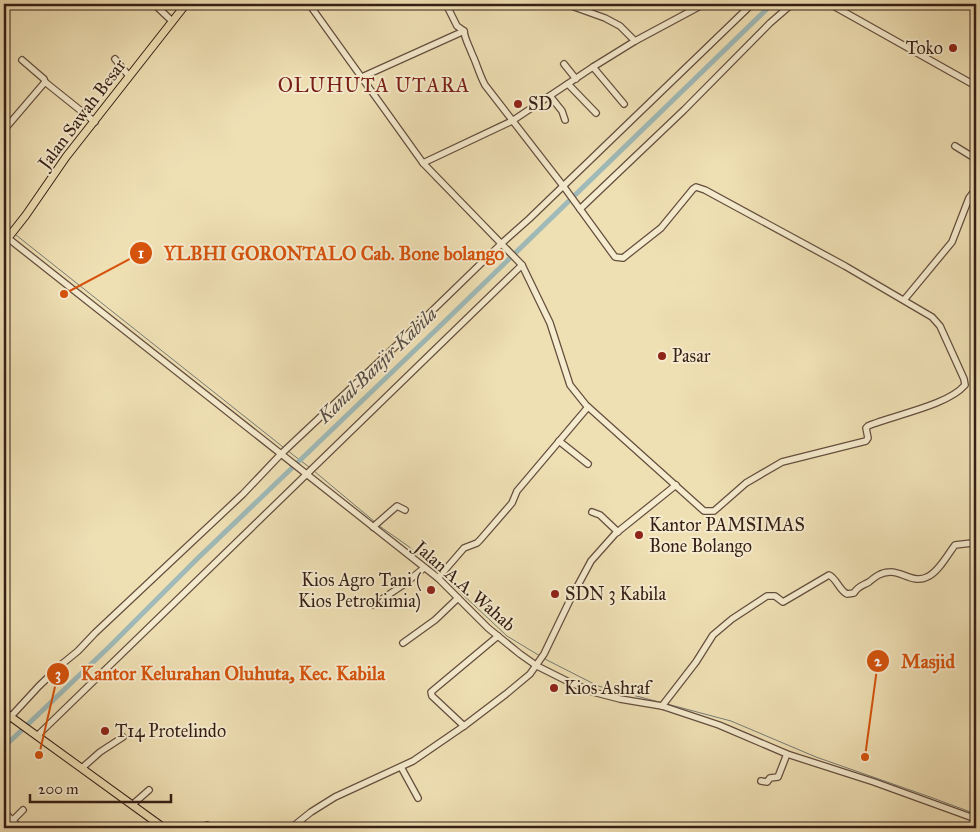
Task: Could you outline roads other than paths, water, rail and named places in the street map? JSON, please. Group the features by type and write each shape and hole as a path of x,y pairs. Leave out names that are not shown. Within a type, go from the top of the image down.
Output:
{"main road":[{"name":"Jalan Sawah Besar","path":"5,239 186,4"},
{"path":"9,715 164,828"}],"street":[{"path":"154,4 172,21"},
{"path":"311,4 423,163 521,263 550,323 570,385 588,408 704,511 714,511 746,483 782,462 860,443 868,439 866,428 868,426 928,406 958,391 965,385 965,381 940,326 932,317 748,212 700,188 692,189 661,228 623,258 615,257 563,186 512,122 481,78 470,46 465,39 464,31 457,26 446,4"},
{"path":"566,4 605,18 620,26 635,41"},
{"path":"423,163 512,122 635,41 704,4"},
{"path":"4,724 9,715 251,486 752,4"},
{"path":"578,206 684,110 770,23 792,4"},
{"path":"830,4 975,84"},
{"path":"362,77 464,31"},
{"path":"115,59 129,76"},
{"path":"22,60 44,79 44,82 95,122"},
{"path":"564,64 576,79"},
{"path":"593,67 624,104"},
{"path":"4,130 44,82"},
{"path":"568,84 596,113"},
{"path":"550,96 562,111 565,120"},
{"path":"955,146 976,159"},
{"path":"904,300 952,242 969,198 976,189"},
{"name":"Jalan A.A. Wahab","path":"5,239 303,472 376,525 424,568 440,576 458,598 498,636 538,664 593,692 620,699 664,704 787,754 874,782 976,819"},
{"path":"36,735 303,472 521,263"},
{"path":"440,576 464,548 477,543 510,505 517,490 588,408"},
{"path":"559,441 588,464"},
{"path":"291,828 311,812 340,795 401,767 464,726 506,694 538,664 587,567 618,532 676,485"},
{"path":"376,525 397,506 404,510"},
{"path":"592,512 600,515 618,532"},
{"path":"664,704 696,662 713,635 732,619 767,596 775,596 783,602 829,575 842,591 848,594 854,593 858,586 883,573 893,572 905,577 927,578 941,564 955,545 972,543 976,538"},
{"path":"373,605 424,568"},
{"path":"403,643 434,620 458,598"},
{"path":"464,726 432,696 431,692 498,636"},
{"path":"82,768 100,752 123,737"},
{"path":"762,781 766,783 770,778 778,777 787,754"},
{"path":"401,767 418,798"},
{"path":"132,805 149,790"},
{"path":"13,820 23,810"},
{"path":"4,812 20,828"},
{"path":"202,828 205,825 211,828"}],"waterway":[{"name":"Kanal Banjir Kabila","path":"4,747 772,4"},
{"path":"16,235 283,447"},
{"name":"Kanal Banjir Kabila","path":"288,451 309,467"},
{"path":"314,471 375,522"},
{"path":"378,525 408,546 440,574"},
{"path":"443,576 507,636 540,656"},
{"path":"543,658 598,686 663,703"},
{"path":"667,704 731,721 816,757 976,814"}],"place":[{"name":"Toko","path":"953,48"},
{"name":"SD","path":"518,104"},
{"name":"YLBHI GORONTALO Cab. Bone bolango","path":"64,294"},
{"name":"Pasar","path":"662,356"},
{"name":"Kantor PAMSIMAS Bone Bolango","path":"639,535"},
{"name":"Kios Agro Tani ( Kios Petrokimia)","path":"431,590"},
{"name":"SDN 3 Kabila","path":"555,594"},
{"name":"Kios Ashraf","path":"554,688"},
{"name":"T14 Protelindo","path":"105,731"},
{"name":"Kantor Kelurahan Oluhuta, Kec. Kabila","path":"39,755"},
{"name":"Masjid","path":"865,757"}],"district":[{"name":"OLUHUTA UTARA","path":"374,85"}]}
